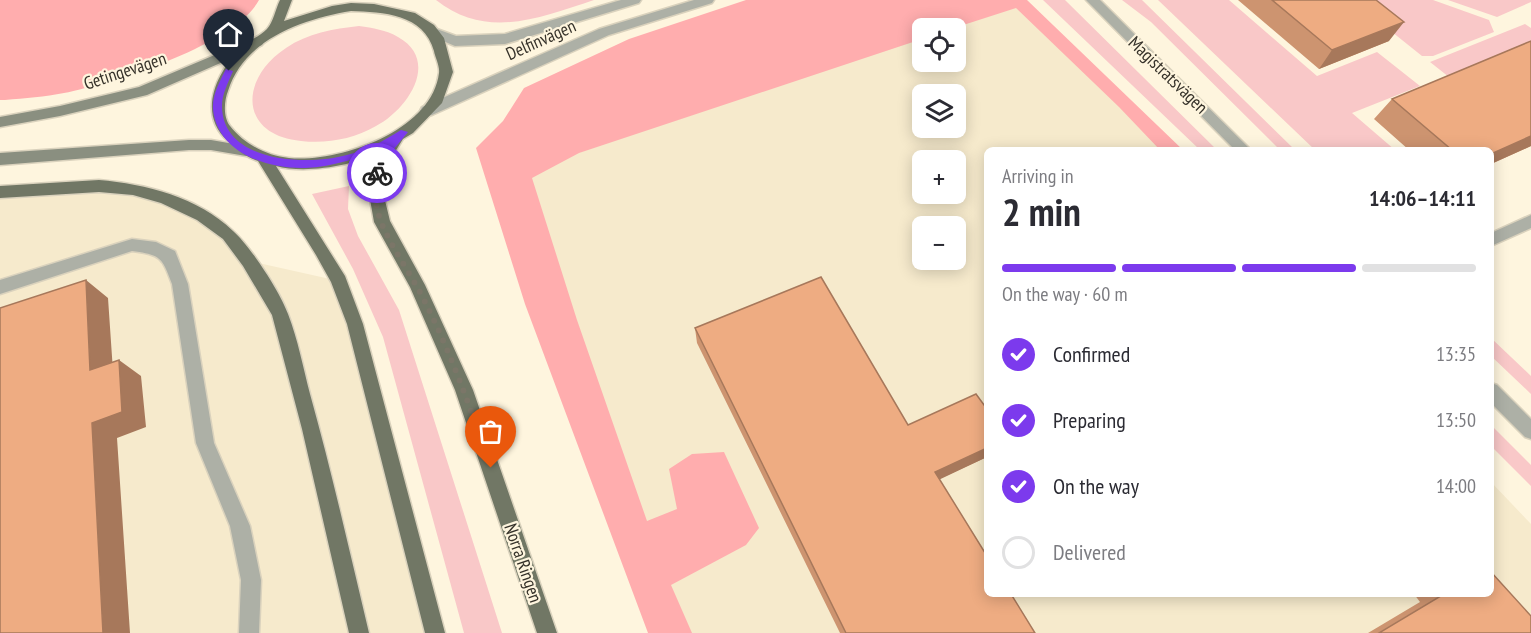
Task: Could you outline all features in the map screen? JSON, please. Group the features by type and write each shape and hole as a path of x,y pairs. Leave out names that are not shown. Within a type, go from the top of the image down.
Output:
{"main road":[{"path":"273,31 286,0"},
{"name":"Norra Ringen","path":"396,0 411,16 434,32 445,51 447,62 445,79 437,99 404,132 378,166 375,188 381,222 422,295 464,390 547,633"},
{"name":"Norra Ringen","path":"404,132 383,145 346,159 304,164 264,159 246,152 231,139 222,126 217,108 219,92 229,71 257,42 273,31 309,15 351,7 390,10 411,16"},
{"name":"Getingevägen","path":"0,122 60,111 142,91 257,42"},
{"path":"0,159 189,145 211,145 246,152"},
{"path":"264,159 322,250 339,281 355,324 435,633"},
{"path":"0,192 99,186 133,189 166,199 202,216 228,235 249,261 279,314 311,429 359,633"}],"street":[{"name":"Delfinvägen","path":"434,32 455,41 506,39 635,0"},
{"name":"Delfinvägen","path":"427,111 604,32 708,0"},
{"name":"Magistratsvägen","path":"1092,0 1241,147"},
{"path":"1494,239 1531,221"},
{"path":"0,287 132,245 156,248 169,256 180,284 205,443 240,526 251,580 249,633"},
{"path":"1494,394 1531,431"}],"shaded area":[{"path":"0,0 259,0 246,17 225,32 200,47 171,60 112,81 64,93 0,100"},
{"path":"436,0 594,0 533,18 514,22 494,22 474,19 455,12"},
{"path":"746,0 1027,0 1180,147 1157,147 1016,8 966,24 966,18 912,18 912,42 579,153 532,178 577,320 647,521 677,509 669,469 692,454 724,452 759,528 746,545 671,585 692,633 648,633 525,304 476,148 503,121 524,88 629,39"},
{"path":"1022,0 1165,147 984,147 984,597 1494,597 1494,485 1531,524 1531,633 683,633 502,202 574,99 912,24 912,72 966,72 966,18 941,18"},
{"path":"1043,0 1065,0 1214,147 1197,147"},
{"path":"1122,0 1142,0 1292,147 1277,147 1151,22"},
{"path":"1158,0 1229,0 1317,76 1377,52 1420,86 1352,113 1392,147 1312,147"},
{"path":"1352,0 1433,0 1489,20 1494,32 1433,56 1422,56"},
{"path":"1448,0 1531,0 1531,2 1497,17"},
{"path":"1525,24 1531,28 1531,49 1454,81 1430,62"},
{"path":"359,26 384,31 398,37 411,47 417,59 418,71 415,84 399,109 376,126 349,137 330,141 311,142 281,137 266,128 257,117 253,104 254,89 260,75 271,61 286,48 312,35"},
{"path":"349,186 348,209 358,236 399,310 502,633 464,633 383,337 353,269 312,194"},
{"path":"133,189 202,216 249,261 339,281 435,633 0,633 0,192"},
{"path":"1494,341 1531,376 1531,394 1494,359"},
{"path":"1494,428 1531,465 1531,486 1494,449"}],"building":[{"path":"1272,0 1376,0 1404,22 1332,50"},
{"path":"1531,41 1531,136 1494,153 1494,147 1448,147 1392,99"},
{"path":"821,277 908,425 976,394 984,405 984,449 935,472 984,551 984,597 1013,597 1035,633 846,633 695,328"},
{"path":"86,280 90,370 119,360 122,412 92,423 103,633 0,633 0,308"},
{"path":"1494,575 1531,616 1531,633 1379,633 1439,597 1494,597"}],"way so far":[{"path":"377,173 375,188 381,222 417,285 437,326 464,390 491,468"}],"route":[{"path":"229,71 219,92 217,108 222,126 231,139 246,152 283,163 304,164 346,159 368,152 404,132 386,153 378,166 377,173"}]}
